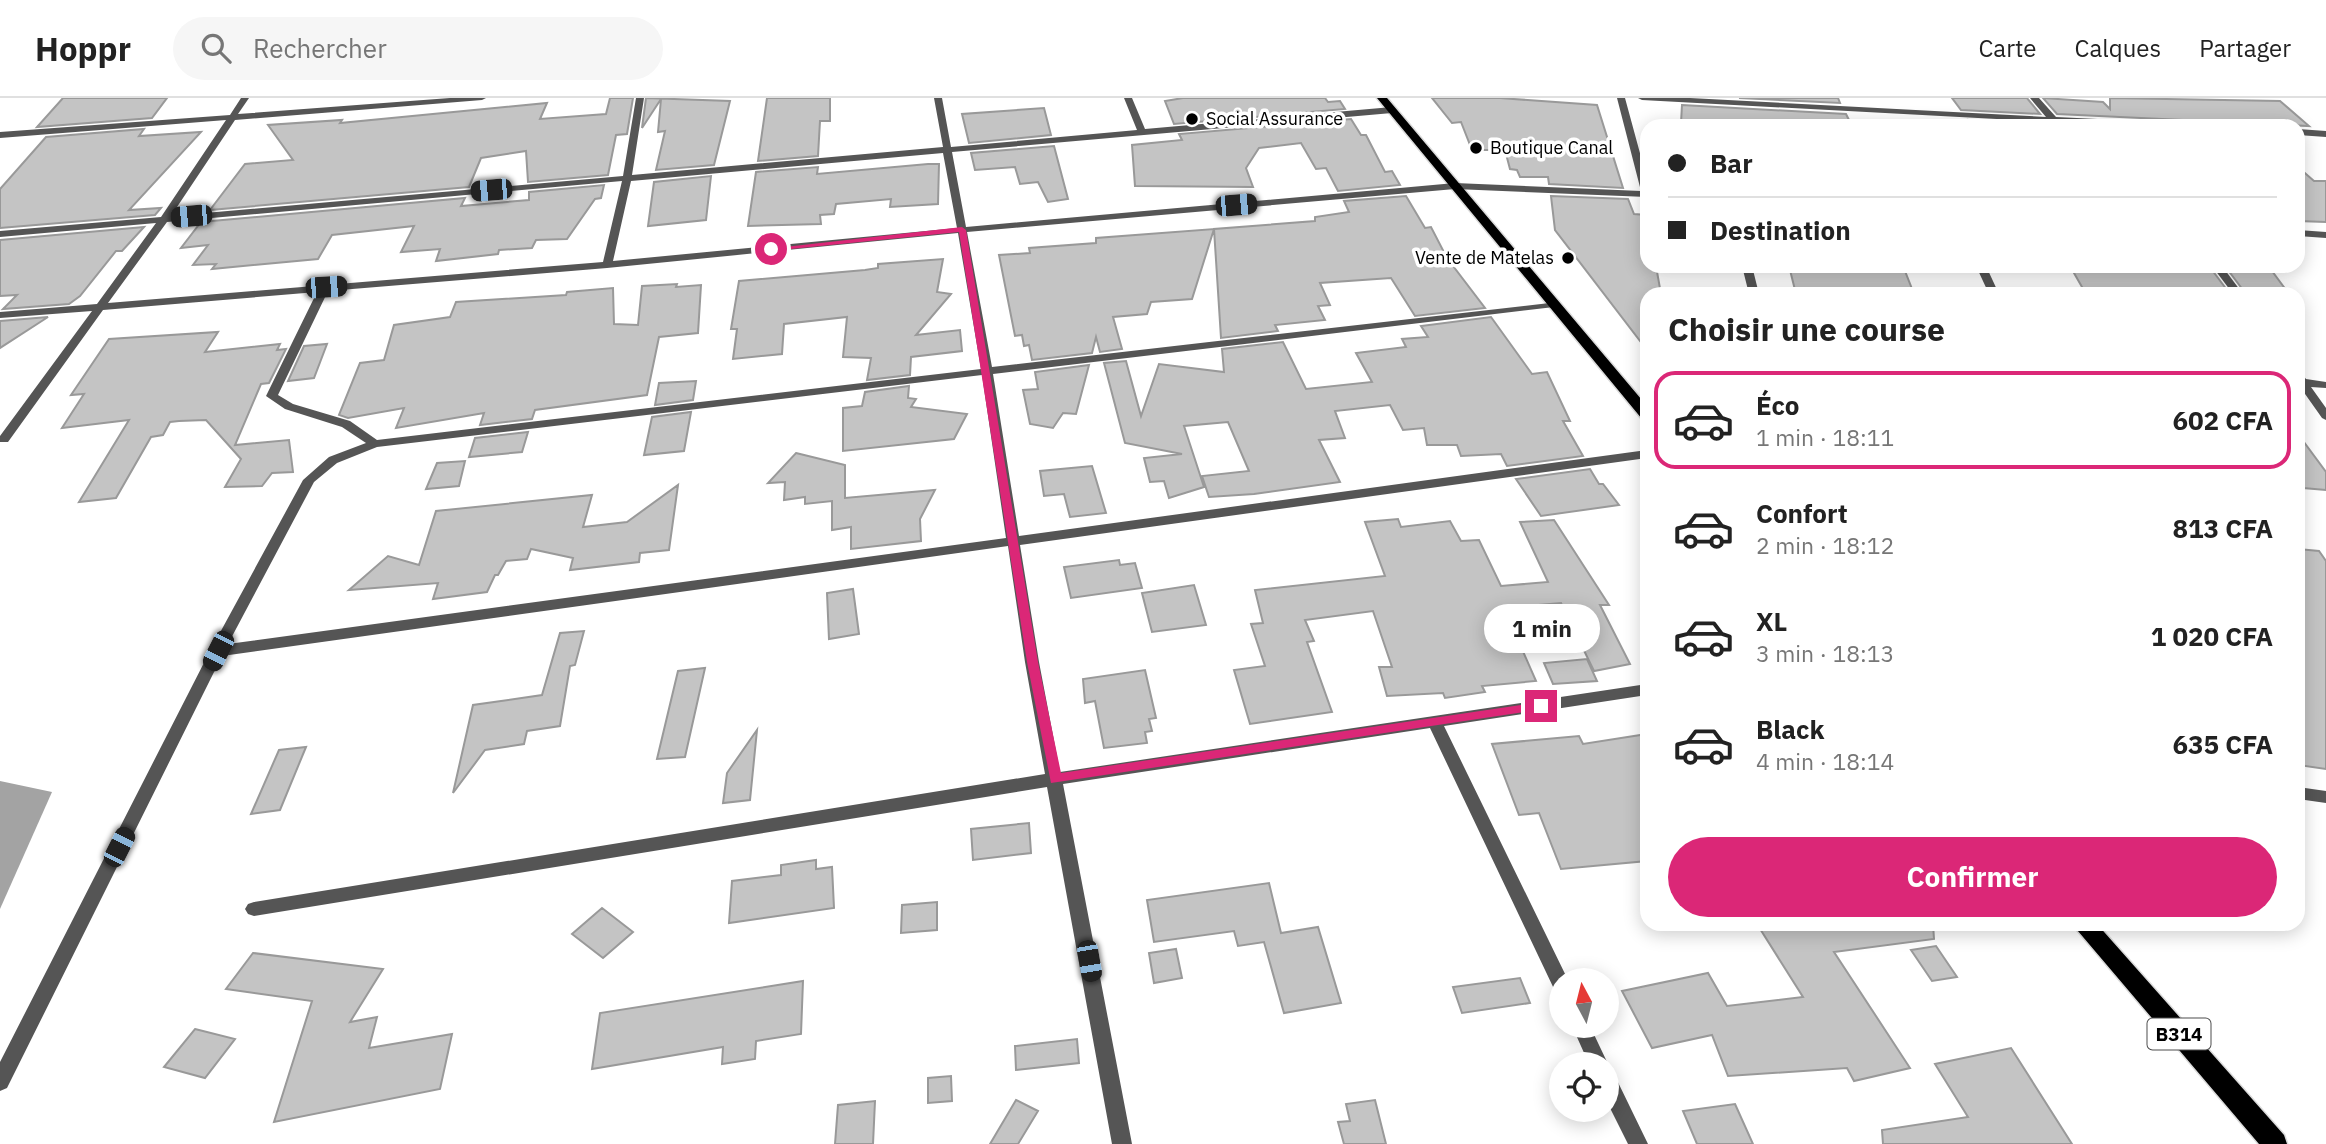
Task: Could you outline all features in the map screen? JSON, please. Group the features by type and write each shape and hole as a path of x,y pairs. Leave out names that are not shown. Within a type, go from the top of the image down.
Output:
{"main road":[{"path":"1382,98 1640,408"},
{"name":"B314","path":"2090,931 2274,1144"}],"street":[{"path":"4,439 163,219 245,98"},
{"path":"0,135 427,100 482,98"},
{"path":"607,265 627,178 640,98"},
{"path":"938,98 987,370 1013,540 1122,1144"},
{"path":"1128,98 1142,132"},
{"path":"1621,98 1640,171"},
{"path":"1642,98 1990,119"},
{"path":"2034,98 2052,119"},
{"path":"0,234 1392,110"},
{"path":"2305,132 2326,134"},
{"path":"0,315 607,265 1455,186 1640,194"},
{"path":"2305,234 2326,235"},
{"path":"326,287 272,396 284,407 316,413 346,424 375,444"},
{"path":"0,1082 218,651 309,480 333,460 375,444 1554,304"},
{"path":"2305,380 2326,385"},
{"path":"2305,386 2326,416"},
{"path":"218,651 1640,455"},
{"path":"254,909 1056,779 1640,690"},
{"path":"1434,723 1553,968"},
{"path":"2305,794 2326,797"},
{"path":"1619,1105 1638,1144"}],"shaded area":[{"path":"0,781 52,792 0,909"}],"building":[{"path":"63,98 167,98 152,118 37,127"},
{"path":"610,98 633,98 627,134 616,135 608,175 528,182 526,151 481,158 469,187 210,210 245,164 293,160 268,125 342,120 340,123 547,103 540,119 606,114"},
{"path":"646,98 730,101 714,165 656,170 665,131 658,132 661,99 642,128"},
{"path":"767,98 830,98 830,121 820,121 818,156 758,161"},
{"path":"1183,98 1325,98 1328,102 1340,101 1345,109 1174,124 1165,101"},
{"path":"1432,98 1500,98 1597,105 1623,188 1549,184 1548,177 1520,177 1517,170 1510,169 1505,150 1472,150 1461,122 1452,123"},
{"path":"1739,98 1838,98 1840,103"},
{"path":"1952,98 2027,98 2040,114 1961,110"},
{"path":"2043,98 2103,102 2110,109 2110,98 2280,101 2301,119 2162,119 2057,114"},
{"path":"1682,105 1846,114 1848,119 1681,119"},
{"path":"1044,108 1051,135 969,143 962,114"},
{"path":"1351,119 1361,135 1366,135 1385,172 1392,171 1400,185 1338,191 1326,168 1316,169 1301,143 1259,148 1246,168 1253,187 1135,186 1132,145 1182,140 1179,134"},
{"path":"144,129 139,136 201,132 129,210 161,208 155,215 0,228 0,189 46,137"},
{"path":"1054,146 1068,199 1048,202 1038,182 1020,184 1015,167 975,170 971,153"},
{"path":"939,164 938,204 890,207 891,199 836,204 834,214 820,215 821,224 748,226 756,172 818,167 817,174"},
{"path":"2305,173 2314,181 2326,181 2326,222 2305,221"},
{"path":"711,176 706,220 648,226 654,182"},
{"path":"604,185 601,198 595,199 567,239 536,240 532,248 499,250 498,254 436,261 440,249 401,252 414,226 332,235 318,259 212,269 216,264 193,265 208,245 181,248 201,222 465,198 461,206 529,200 529,192"},
{"path":"1406,196 1425,228 1431,227 1447,258 1485,308 1415,316 1391,278 1320,283 1330,305 1318,306 1325,320 1275,325 1278,331 1221,338 1214,229 1315,221 1315,217 1349,212 1344,201"},
{"path":"1551,196 1628,199 1634,214 1640,214 1640,273 1657,273 1660,287 1640,287 1640,341 1555,230"},
{"path":"144,227 122,251 116,251 80,296 69,304 3,309 17,295 0,296 0,240"},
{"path":"1214,229 1192,299 1151,302 1147,314 1113,317 1122,349 1100,352 1096,337 1092,353 1032,360 1029,345 1024,346 1022,335 1015,336 999,255 1030,253 1029,248 1096,243 1096,238"},
{"path":"943,259 937,292 951,294 916,335 960,330 962,351 911,357 910,375 867,380 871,358 843,357 847,317 784,324 782,354 733,359 737,329 731,329 739,281 865,270 878,268 878,264"},
{"path":"1791,273 1906,273 1911,287 1794,287"},
{"path":"2074,273 2214,273 2225,287 2082,287"},
{"path":"2230,273 2273,273 2284,287 2241,287"},
{"path":"677,284 676,287 701,285 698,333 659,337 647,395 535,410 532,419 480,425 484,413 396,428 404,408 348,418 339,415 360,363 384,360 394,325 450,317 456,302 566,295 567,292 613,288 614,324 638,325 642,286"},
{"path":"48,317 0,348 0,321"},
{"path":"1491,317 1532,374 1547,372 1570,421 1563,421 1583,456 1507,466 1501,454 1461,456 1457,445 1427,445 1424,428 1403,430 1390,405 1335,411 1345,438 1319,440 1340,482 1254,494 1209,497 1202,476 1249,471 1228,422 1184,426 1204,487 1169,498 1164,481 1150,482 1144,458 1182,454 1125,443 1104,363 1126,361 1141,416 1159,364 1224,372 1222,349 1283,342 1306,389 1372,382 1356,353 1406,347 1402,339 1428,337 1421,326"},
{"path":"218,332 205,352 280,344 277,350 286,349 269,383 261,384 235,445 289,440 293,472 272,473 262,486 225,487 241,459 206,420 170,422 163,435 151,437 116,498 79,502 129,420 62,428 84,394 71,395 109,339"},
{"path":"327,344 314,378 288,381 304,346"},
{"path":"1089,365 1076,414 1063,413 1053,428 1030,424 1023,390 1038,389 1035,372"},
{"path":"696,381 693,400 655,405 659,383"},
{"path":"909,386 908,398 916,399 911,407 967,414 954,439 843,451 843,408 862,406 865,392"},
{"path":"691,412 684,451 644,455 652,417"},
{"path":"528,432 522,452 469,457 475,438"},
{"path":"2305,444 2326,472 2326,490 2305,488"},
{"path":"796,453 845,465 845,498 935,490 920,519 921,541 851,549 851,527 832,530 832,501 805,504 805,497 784,500 785,482 768,483"},
{"path":"465,461 459,486 426,489 437,463"},
{"path":"1092,466 1106,513 1070,517 1064,494 1044,496 1040,471"},
{"path":"1590,469 1599,484 1603,484 1619,505 1541,516 1516,479"},
{"path":"678,485 669,550 640,553 639,562 570,570 573,558 531,549 527,559 506,561 487,592 433,599 438,583 349,590 388,556 419,565 436,511 592,495 583,527 627,522"},
{"path":"1398,519 1401,527 1450,521 1461,541 1479,540 1501,586 1548,582 1520,522 1554,520 1609,605 1600,605 1630,664 1594,671 1561,603 1504,608 1536,681 1482,686 1485,692 1445,698 1443,693 1387,696 1379,667 1392,667 1373,611 1305,620 1314,641 1307,642 1332,712 1250,724 1234,670 1265,666 1251,624 1263,623 1255,590 1385,576 1365,522"},
{"path":"2305,550 2319,551 2326,561 2326,769 2305,766"},
{"path":"1119,560 1120,565 1135,563 1142,588 1071,598 1064,567"},
{"path":"1194,585 1206,625 1152,632 1142,593"},
{"path":"853,589 859,634 829,639 827,593"},
{"path":"584,631 575,665 570,666 560,726 527,731 524,744 485,750 453,793 473,705 542,695 560,633"},
{"path":"1587,659 1597,681 1553,684 1544,663"},
{"path":"705,668 685,757 657,759 678,671"},
{"path":"1145,670 1156,718 1149,719 1152,731 1145,732 1147,743 1104,748 1095,701 1085,703 1083,679"},
{"path":"757,730 750,800 723,803 727,773"},
{"path":"1640,735 1640,862 1561,869 1539,813 1519,815 1492,744 1579,736 1583,744"},
{"path":"306,747 280,810 251,814 279,750"},
{"path":"1029,823 1031,853 973,860 971,829"},
{"path":"816,860 816,869 832,867 834,908 729,923 732,881 781,875 781,865"},
{"path":"1269,883 1281,933 1318,927 1341,1003 1284,1013 1264,942 1238,946 1234,931 1154,942 1147,900"},
{"path":"937,902 937,930 901,933 902,905"},
{"path":"602,908 633,932 603,958 572,934"},
{"path":"1761,931 1933,931 1934,939 1834,952 1910,1068 1854,1081 1847,1068 1728,1076 1712,1035 1652,1048 1622,991 1708,973 1727,1006 1803,997"},
{"path":"1936,946 1957,977 1932,981 1911,950"},
{"path":"1176,949 1182,978 1154,983 1149,953"},
{"path":"253,953 383,969 350,1022 377,1017 369,1048 452,1034 440,1089 274,1122 312,1001 226,989"},
{"path":"1520,978 1530,1003 1462,1013 1453,987"},
{"path":"803,981 801,1034 756,1041 755,1059 722,1064 723,1047 592,1069 600,1013"},
{"path":"195,1029 235,1039 205,1078 164,1067"},
{"path":"1077,1039 1079,1063 1016,1070 1015,1046"},
{"path":"2011,1048 2072,1144 1883,1144 1882,1130 1968,1117 1935,1064"},
{"path":"951,1076 952,1101 928,1103 928,1078"},
{"path":"1016,1100 1038,1111 1018,1144 990,1144"},
{"path":"1375,1100 1386,1144 1344,1144 1338,1122 1350,1121 1346,1104"},
{"path":"875,1101 873,1144 835,1144 838,1105"},
{"path":"1735,1104 1753,1144 1697,1144 1683,1111"}],"place":[{"name":"Social Assurance","path":"1192,119"},
{"name":"Boutique Canal","path":"1476,148"},
{"name":"Vente de Matelas","path":"1568,258"}],"route":[{"path":"771,249 962,230 987,370 1032,662 1056,779 1541,706"}]}
